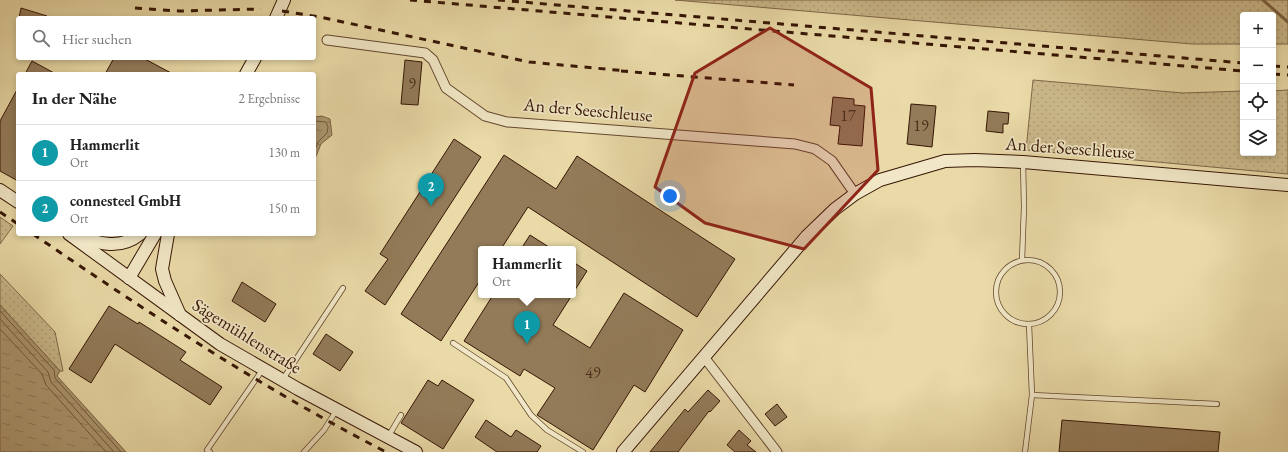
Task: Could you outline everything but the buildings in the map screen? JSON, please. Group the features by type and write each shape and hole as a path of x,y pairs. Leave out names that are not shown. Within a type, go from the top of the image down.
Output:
{"street":[{"path":"277,16 284,0"},
{"name":"An der Seeschleuse","path":"327,40 425,53 433,60 446,88 485,116 507,122 794,144 815,149 832,161 855,194"},
{"path":"247,72 254,60"},
{"name":"An der Seeschleuse","path":"623,452 807,236 835,209 855,194 880,180 945,162 975,160 1023,162 1288,185"},
{"path":"0,190 16,201"},
{"name":"Sägemühlenstraße","path":"72,236 220,344 262,369 416,452"},
{"path":"80,236 109,245 125,243 137,236"},
{"path":"129,278 154,236"},
{"path":"168,236 162,269 165,281 180,316"},
{"path":"704,357 777,452"}],"lane":[{"path":"1022,260 1024,207 1023,162"},
{"path":"1022,260 1033,260 1042,263 1052,270 1058,280 1060,296 1055,310 1045,319 1030,324 1012,320 1002,310 996,296 998,281 1004,270 1022,260"},
{"path":"282,380 343,288"},
{"path":"1025,452 1032,395 1030,324"},
{"path":"453,343 506,378 531,415 547,430 583,452"},
{"path":"210,452 207,450 262,369"},
{"path":"1032,395 1217,404"},
{"path":"304,452 324,430 337,410"},
{"path":"388,437 401,415"}],"highlighted area":[{"path":"770,28 871,88 878,170 804,249 705,223 655,187 695,73"}],"shaded area":[{"path":"675,0 1288,0 1288,44 1276,44 1276,12 1240,12 1240,44 1192,44"},
{"path":"1033,80 1183,93 1240,91 1240,156 1276,156 1276,91 1288,90 1288,174 1026,150"},
{"path":"0,217 13,226 0,244"},
{"path":"0,274 55,332 63,371 60,371 0,305"}],"water":[{"path":"322,116 330,119 332,135 321,144 316,156 316,117"},
{"path":"0,305 60,371 57,376 126,452 0,452"}],"waterway":[{"path":"1263,0 1288,22"}],"railway":[{"path":"410,0 1240,71"},
{"path":"498,0 1240,63"},
{"path":"135,8 179,11 261,9"},
{"path":"282,11 314,16"},
{"path":"316,16 529,62 627,71"},
{"path":"1276,66 1288,67"},
{"path":"621,71 794,85"},
{"path":"1276,74 1288,75"},
{"path":"0,212 16,223"},
{"path":"36,236 206,348 295,402 386,452"}],"place":[{"name":"connesteel GmbH","path":"431,206"},
{"name":"Hammerlit","path":"527,344"}]}
